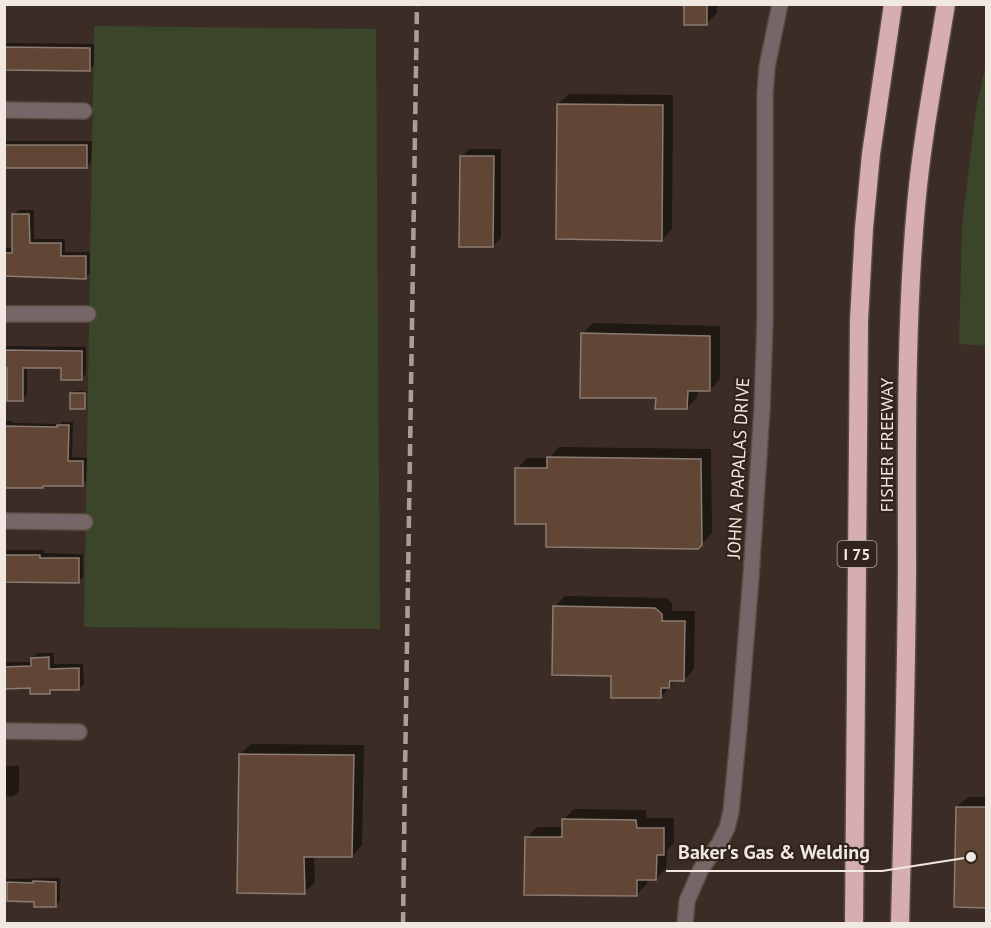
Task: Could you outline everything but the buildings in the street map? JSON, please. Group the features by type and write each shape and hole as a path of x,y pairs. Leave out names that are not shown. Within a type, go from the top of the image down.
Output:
{"highway":[{"name":"FISHER FREEWAY","path":"854,924 859,321 871,154 893,4"},
{"name":"FISHER FREEWAY","path":"900,924 906,702 908,350 911,280 922,150 946,4"}],"street":[{"name":"JOHN A PAPALAS DRIVE","path":"685,924 687,901 701,869 719,844 727,828 731,812 762,410 765,321 765,94 767,67 780,4"},
{"path":"4,110 84,111"},
{"path":"4,314 88,314"},
{"path":"4,521 85,522"},
{"path":"4,732 79,732"}],"green space":[{"path":"94,26 376,29 380,629 84,627"},
{"path":"986,63 986,346 959,344 962,225 976,109"}],"railway":[{"path":"403,924 417,4"}],"place":[{"name":"Baker's Gas & Welding","path":"971,857"}]}
